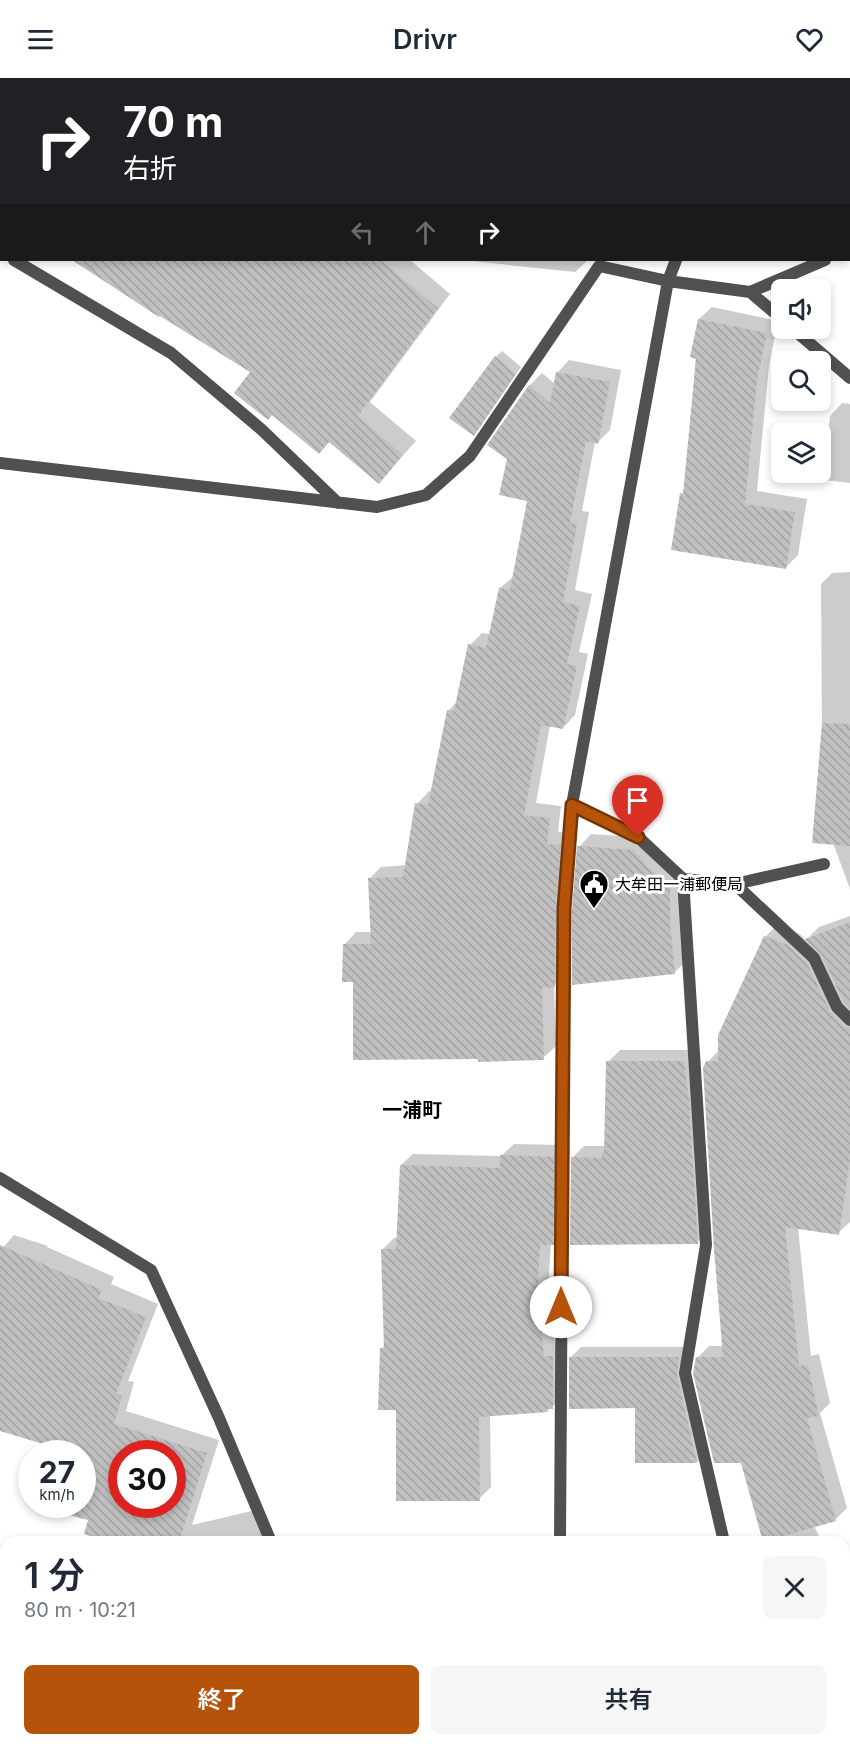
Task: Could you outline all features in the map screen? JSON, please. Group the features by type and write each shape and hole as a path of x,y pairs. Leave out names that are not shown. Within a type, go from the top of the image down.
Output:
{"street":[{"path":"16,261 171,353 262,430 338,502"},
{"path":"560,1536 564,908 572,805 668,281 676,261"},
{"path":"0,464 377,507 426,495 470,456 598,262 668,281 750,292 819,261"},
{"path":"750,292 771,310"},
{"path":"805,339 850,378"},
{"path":"572,805 638,837 683,879 735,884 824,864"},
{"path":"683,879 706,1245 686,1373 723,1536"},
{"path":"735,884 814,958 837,1007 850,1020"},
{"path":"0,1178 151,1270 219,1418 268,1536"}],"building":[{"path":"74,261 381,261 438,308 358,416 403,455 379,484 329,442 319,454 272,415 268,420 234,393 250,372 159,317"},
{"path":"698,319 767,333 757,380 745,504 795,512 786,569 671,550 680,493 683,494 696,359 690,357"},
{"path":"495,356 516,374 474,436 449,418"},
{"path":"556,372 610,382 598,444 586,441 570,523 577,524 563,602 580,606 567,664 577,666 563,729 541,725 524,815 550,818 547,844 561,845 556,907 555,987 542,988 544,1060 478,1062 478,1059 353,1060 353,982 342,982 343,944 371,944 368,878 403,877 415,803 428,805 447,710 454,711 468,644 486,648 499,588 510,590 527,501 499,495 507,459 487,445 529,385 550,403"},
{"path":"822,723 850,724 850,846 812,843"},
{"path":"577,846 634,850 649,868 670,885 670,922 675,974 572,985 572,908"},
{"path":"850,922 850,1008 844,1002 821,954 805,939"},
{"path":"764,936 788,945 807,963 830,1011 844,1026 850,1028 850,1159 839,1235 785,1227 799,1366 808,1365 819,1416 807,1418 836,1521 784,1536 761,1536 741,1463 714,1463 693,1373 696,1357 723,1357 703,1068 706,1061 718,1061 718,1035"},
{"path":"606,1061 684,1061 689,1099 698,1244 570,1245 571,1157 602,1158"},
{"path":"500,1155 554,1157 554,1245 540,1245 538,1285 544,1356 553,1356 553,1409 547,1409 548,1412 479,1417 480,1501 396,1501 396,1410 378,1410 380,1348 384,1348 381,1249 396,1249 400,1165 500,1168"},
{"path":"0,1245 102,1290 98,1298 146,1317 116,1394 122,1396 114,1424 165,1440 108,1440 108,1518 186,1518 186,1446 207,1453 181,1536 90,1536 84,1534 88,1520 80,1518 96,1518 96,1440 30,1440 0,1431"},
{"path":"569,1357 679,1357 677,1375 697,1463 635,1463 635,1408 569,1409"}],"place":[{"name":"大牟田一浦郵便局","path":"594,910"}],"district":[{"name":"一浦町","path":"412,1110"}],"route":[{"path":"561,1307 564,908 572,805 638,837"}]}
